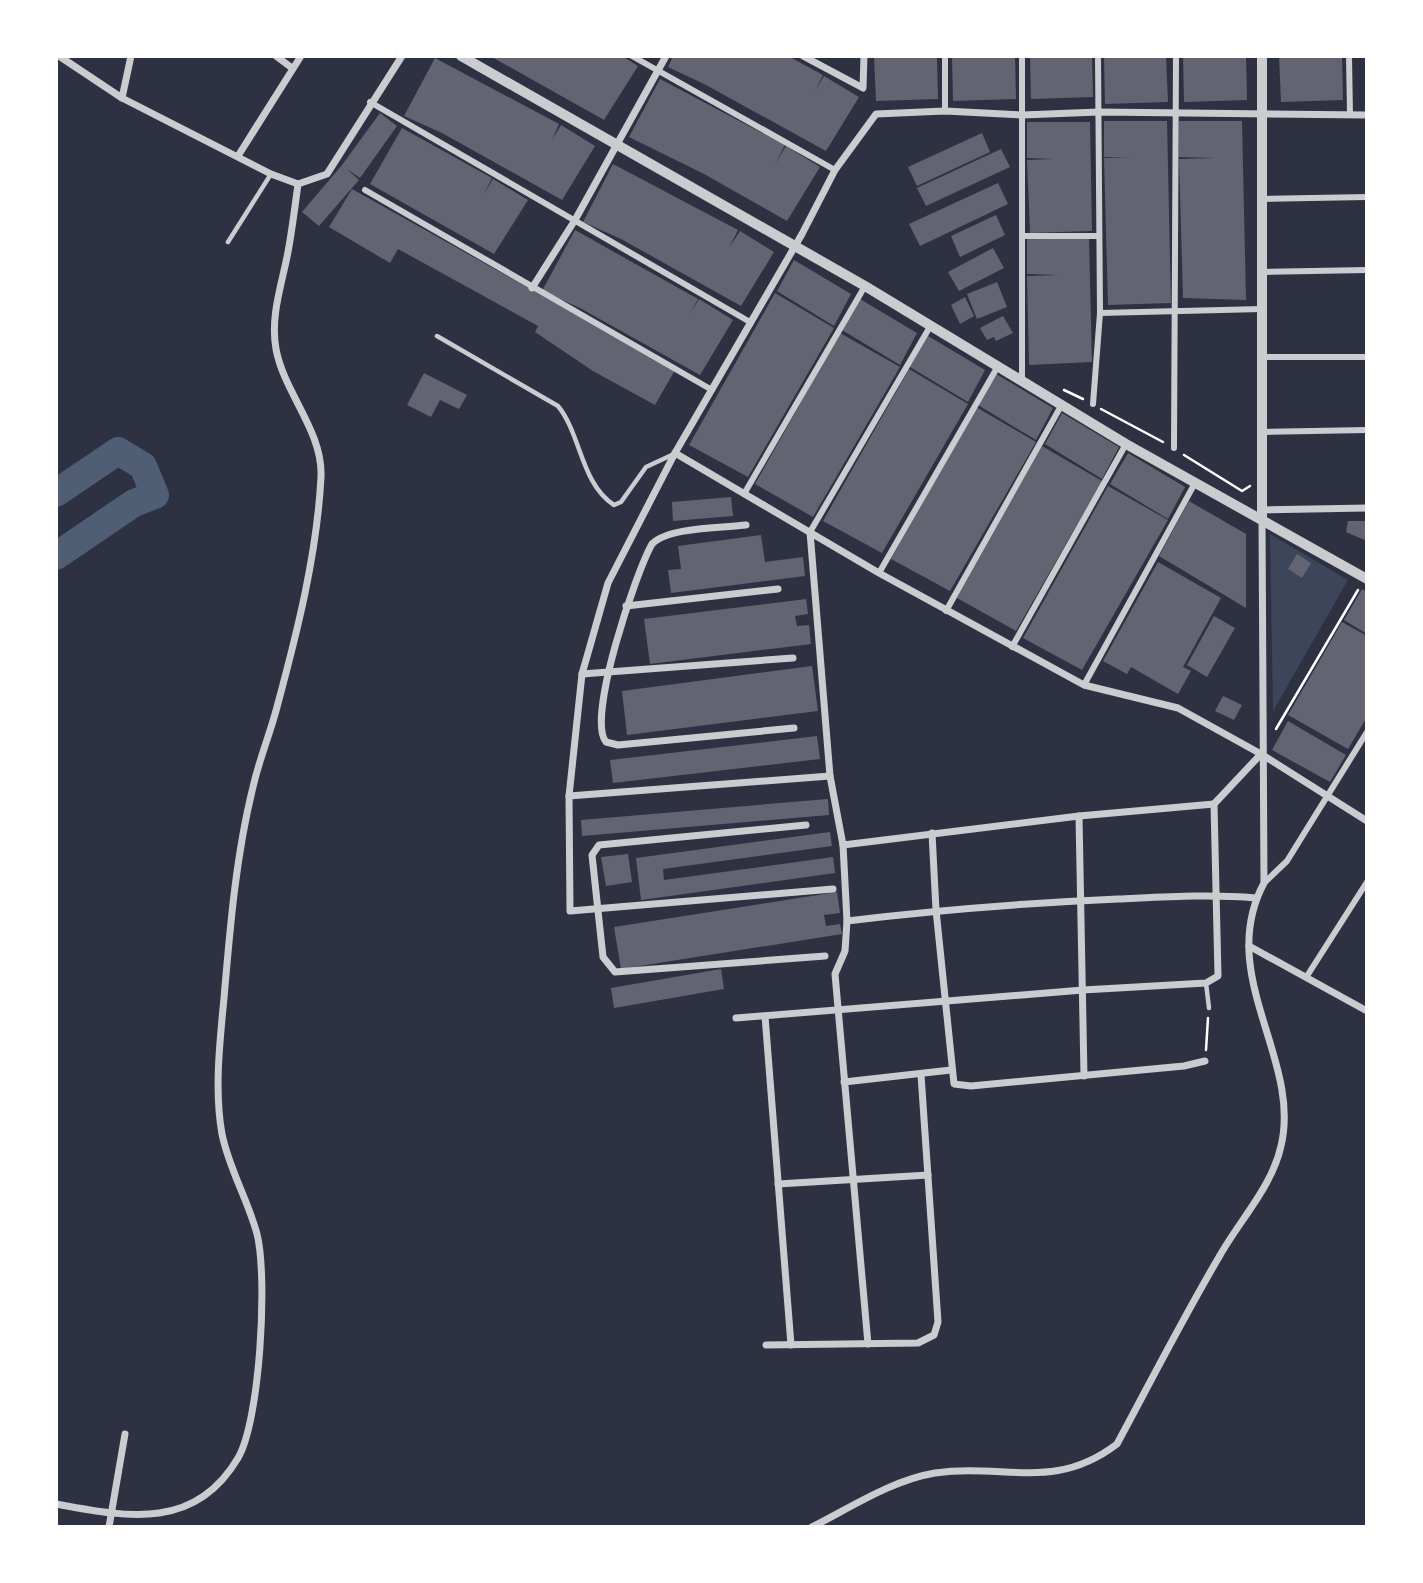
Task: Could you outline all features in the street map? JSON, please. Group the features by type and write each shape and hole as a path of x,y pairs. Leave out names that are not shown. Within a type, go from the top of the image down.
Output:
{"street":[{"path":"59,56 122,98 271,174 298,184 327,174 370,102 402,56"},
{"path":"78,56 78,68"},
{"path":"122,98 131,56"},
{"path":"276,56 292,68"},
{"path":"238,156 301,56"},
{"path":"461,56 865,286 1126,444 1195,483 1262,515 1366,579"},
{"path":"632,56 835,170"},
{"path":"532,288 575,220 666,56"},
{"path":"803,56 863,88 864,56"},
{"path":"944,56 944,111"},
{"path":"1022,56 1022,380"},
{"path":"1093,404 1100,313 1098,56"},
{"path":"1174,448 1177,312 1176,56"},
{"path":"1262,56 1261,754 1264,883"},
{"path":"1349,56 1350,115"},
{"path":"370,102 750,322"},
{"path":"833,889 570,911 569,796 582,674 608,583 674,453 795,247 835,170 876,114 944,111 1022,115 1099,112 1367,114"},
{"path":"56,1504 111,1514 141,1515 189,1507 214,1491 240,1456 252,1416 258,1377 261,1270 258,1239 222,1133 220,1036 233,905 253,788 294,636 314,543 321,471 311,431 285,381 275,347 274,315 298,184"},
{"path":"365,190 532,288 620,334 712,390"},
{"path":"1262,199 1367,197"},
{"path":"1022,236 1099,236"},
{"path":"1262,272 1367,270"},
{"path":"744,494 865,286"},
{"path":"1100,313 1262,309"},
{"path":"868,1344 835,974 845,951 847,921 843,845 830,776 810,532 931,325"},
{"path":"1262,358 1367,357"},
{"path":"879,573 998,366"},
{"path":"946,611 1061,405"},
{"path":"1262,432 1367,430"},
{"path":"1012,647 1126,444"},
{"path":"674,453 1012,647 1084,685 1178,708 1261,754 1367,821"},
{"path":"1084,685 1195,483"},
{"path":"1262,515 1367,509"},
{"path":"746,525 659,538 648,551 625,606 609,674 600,732 609,744 794,728"},
{"path":"625,606 778,589"},
{"path":"582,674 793,658"},
{"path":"812,1527 890,1488 933,1474 968,1471 1032,1474 1066,1470 1095,1461 1117,1444 1219,1255 1273,1171 1285,1124 1285,1106 1255,1000 1249,946 1250,921 1256,898 1264,883 1287,861 1329,799 1367,732"},
{"path":"843,845 1079,816 1214,804 1261,754"},
{"path":"569,796 830,776"},
{"path":"736,1018 945,1000 1206,983 1218,976 1214,804"},
{"path":"1079,816 1084,1076"},
{"path":"807,825 603,844 596,848 592,855 603,957 615,972 825,956"},
{"path":"932,833 936,911 954,1084 971,1086 1084,1076 1205,1061"},
{"path":"1307,976 1367,882"},
{"path":"847,921 936,911 1081,901 1218,895 1256,898"},
{"path":"1249,946 1367,1011"},
{"path":"765,1016 791,1345"},
{"path":"844,1082 951,1070"},
{"path":"766,1345 918,1343 934,1335 938,1322 921,1075"},
{"path":"778,1184 928,1174"},
{"path":"109,1527 125,1434"}],"lane":[{"path":"228,242 271,174"},
{"path":"437,336 558,406 569,419 583,463 608,501 614,505 621,502 646,467 674,453"},
{"path":"1206,983 1209,1008"}],"path":[{"path":"1261,754 1366,579"},
{"path":"1205,1061 1209,1008"}],"shaded area":[{"path":"1270,534 1348,580 1273,711"}],"building":[{"path":"490,56 622,56 638,66 604,120"},
{"path":"673,56 788,56 823,75 815,91 824,76 859,97 826,151 668,67"},
{"path":"874,56 937,56 938,99 876,101"},
{"path":"952,56 1015,56 1016,99 953,101"},
{"path":"1030,56 1092,56 1093,97 1031,99"},
{"path":"1104,56 1166,56 1168,102 1105,104"},
{"path":"1183,56 1246,56 1247,100 1184,102"},
{"path":"1279,56 1342,56 1343,100 1281,102"},
{"path":"435,58 559,124 552,140 561,125 595,146 562,200 442,133 404,116"},
{"path":"660,79 785,145 775,164 786,146 820,167 787,221 704,174 629,137"},
{"path":"380,113 397,126 360,178 347,169 359,180 319,226 302,212 342,165"},
{"path":"1104,121 1167,121 1171,303 1108,305 1104,158 1130,157 1104,157"},
{"path":"1179,121 1242,121 1246,300 1183,298 1179,159 1215,158 1179,157"},
{"path":"1027,122 1090,122 1092,231 1030,233 1027,160 1053,159 1027,158"},
{"path":"402,128 492,178 484,194 493,179 528,200 494,254 370,184"},
{"path":"982,133 990,152 917,186 908,167"},
{"path":"1001,149 1010,167 926,206 917,188"},
{"path":"613,164 738,230 729,248 740,231 774,252 741,306 621,239 583,222"},
{"path":"998,183 1008,204 920,246 909,224"},
{"path":"352,189 675,370 655,405 593,371 535,332 538,326 398,249 390,263 329,227"},
{"path":"996,215 1005,235 960,257 951,236"},
{"path":"575,230 698,299 689,315 699,299 733,320 700,375 580,308 542,291"},
{"path":"1027,238 1089,238 1092,362 1029,365 1027,276 1060,275 1027,274"},
{"path":"993,248 1004,268 959,291 948,272"},
{"path":"794,260 851,294 834,326 777,291"},
{"path":"997,282 1007,307 977,319 967,294"},
{"path":"775,293 834,328 748,477 689,445"},
{"path":"965,297 974,316 960,324 951,305"},
{"path":"860,299 917,333 900,365 842,330"},
{"path":"1003,316 1013,333 996,341 994,337 987,340 980,328"},
{"path":"840,333 900,367 813,517 755,484"},
{"path":"928,336 985,370 968,402 910,367"},
{"path":"909,369 968,404 882,553 823,521"},
{"path":"424,373 467,395 459,409 440,400 431,417 407,405"},
{"path":"996,374 1053,408 1036,440 978,405"},
{"path":"976,407 1036,442 950,591 891,559"},
{"path":"1062,413 1119,447 1102,479 1045,444"},
{"path":"1042,446 1102,481 1016,631 957,598"},
{"path":"1128,453 1185,487 1168,519 1110,484"},
{"path":"1108,486 1168,520 1082,670 1023,638"},
{"path":"731,497 733,516 673,521 672,502"},
{"path":"1189,501 1246,534 1246,608 1159,556"},
{"path":"1348,521 1367,521 1367,541 1346,532"},
{"path":"761,535 765,562 803,557 805,576 671,593 668,570 681,569 678,546"},
{"path":"1297,554 1311,563 1302,578 1288,569"},
{"path":"1158,562 1221,598 1183,667 1191,671 1178,694 1131,667 1127,674 1103,661"},
{"path":"1362,589 1367,592 1367,634 1344,620"},
{"path":"806,599 808,614 795,616 797,626 809,625 811,644 650,664 644,619"},
{"path":"1214,616 1235,628 1207,677 1187,665"},
{"path":"1342,622 1367,636 1367,717 1348,749 1288,715"},
{"path":"812,666 818,711 627,735 622,691"},
{"path":"1223,696 1242,705 1234,720 1215,711"},
{"path":"1288,721 1346,755 1330,782 1272,750"},
{"path":"817,736 820,759 613,783 610,760"},
{"path":"828,799 829,815 582,836 581,820"},
{"path":"830,832 832,846 663,869 664,880 833,857 835,873 641,900 636,858"},
{"path":"628,854 632,882 606,886 601,857"},
{"path":"837,892 840,913 824,915 826,926 840,924 842,934 621,969 614,927"},
{"path":"721,969 724,989 614,1008 611,988"}],"waterway":[{"path":"56,493 118,451 143,466 155,495 134,503 56,556"}]}
